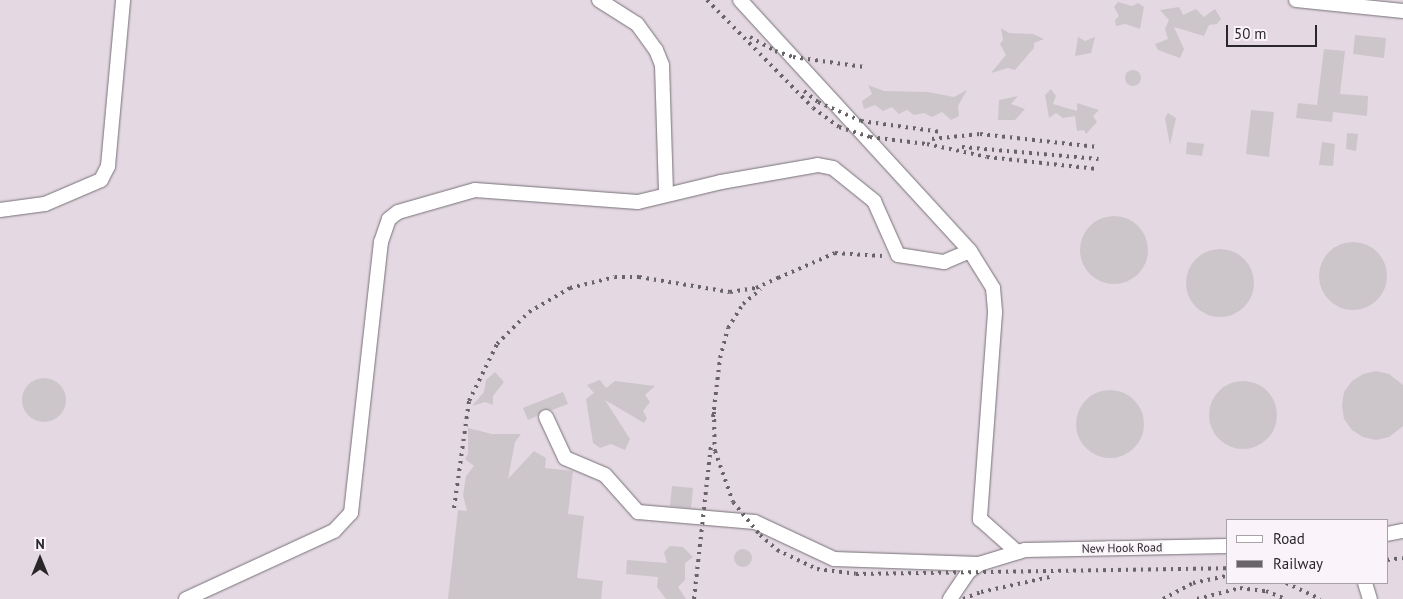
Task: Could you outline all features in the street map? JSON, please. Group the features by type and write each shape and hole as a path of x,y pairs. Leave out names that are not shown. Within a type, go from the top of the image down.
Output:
{"street":[{"path":"0,210 45,204 101,180 108,166 123,0"},
{"path":"599,0 637,24 656,50 662,65 666,194"},
{"path":"740,0 970,251 993,288 995,313 980,519 1017,552"},
{"path":"1296,0 1403,11"},
{"path":"186,599 334,531 351,513 381,242 389,219 398,212 475,190 623,203 638,202 666,194 818,165 833,168 874,201 898,255 944,262 970,251"},
{"path":"546,416 566,458 605,475 638,512 754,522 834,559 979,564"},
{"path":"1388,534 1403,531"},
{"name":"New Hook Road","path":"979,564 1017,552 1226,546"},
{"path":"950,599 968,572 979,564"},
{"path":"1365,584 1370,599"}],"shaded area":[{"path":"0,0 1403,0 1403,599 0,599"}],"building":[{"path":"1118,2 1132,6 1138,3 1144,7 1140,29 1125,24 1116,26 1115,20 1119,16 1114,7"},
{"path":"1179,7 1183,15 1196,9 1204,17 1215,9 1221,19 1217,24 1209,25 1204,36 1174,27 1184,49 1180,58 1158,50 1155,44 1168,39 1165,29 1169,20 1160,10"},
{"path":"1001,28 1009,33 1033,34 1044,39 1034,43 1034,48 1015,70 1008,68 991,73 1006,55 1000,44 1003,40"},
{"path":"1355,35 1386,38 1384,58 1353,54"},
{"path":"1078,37 1085,41 1095,37 1091,53 1075,56"},
{"path":"1324,49 1345,51 1340,94 1368,96 1367,116 1333,112 1332,122 1296,118 1298,103 1317,105"},
{"path":"1130,70 1136,70 1141,75 1139,84 1130,86 1125,81 1125,75"},
{"path":"868,85 884,91 928,92 954,97 967,90 958,106 959,116 951,120 942,112 932,117 924,113 914,115 907,110 899,114 892,107 883,111 875,105 864,109 862,101 872,94"},
{"path":"1051,89 1056,96 1053,104 1077,111 1077,103 1099,110 1093,116 1097,122 1086,134 1084,130 1077,131 1075,116 1063,118 1056,113 1049,118 1045,95"},
{"path":"1018,96 1011,104 1025,109 1015,120 998,120 999,100"},
{"path":"1251,110 1274,112 1269,157 1246,154"},
{"path":"1168,113 1176,118 1170,145 1165,118"},
{"path":"1347,133 1358,134 1356,151 1346,149"},
{"path":"1187,142 1204,144 1202,156 1186,154"},
{"path":"1322,142 1335,144 1333,166 1319,165"},
{"path":"1114,216 1127,219 1138,226 1145,237 1148,250 1145,263 1138,274 1127,281 1114,284 1101,281 1090,274 1083,263 1080,250 1083,237 1090,226 1101,219"},
{"path":"1353,242 1366,245 1377,252 1384,263 1387,276 1384,289 1377,300 1366,307 1353,310 1340,307 1329,300 1322,289 1319,276 1322,263 1329,252 1340,245"},
{"path":"1220,249 1233,252 1244,259 1251,270 1254,283 1251,296 1244,307 1233,314 1220,317 1207,314 1196,307 1189,296 1186,283 1189,270 1196,259 1207,252"},
{"path":"1376,371 1389,374 1403,385 1403,426 1389,437 1376,440 1363,437 1352,430 1344,419 1342,405 1344,392 1352,381 1363,374"},
{"path":"495,372 504,382 493,396 493,405 485,402 472,406 484,392 486,380"},
{"path":"48,378 60,384 65,391 65,409 60,416 53,421 40,422 32,419 25,412 22,396 25,388 32,381"},
{"path":"600,380 606,388 615,381 655,386 645,395 650,402 643,411 647,418 644,423 605,400 630,439 625,450 611,444 600,448 593,443 586,399 594,393 587,385"},
{"path":"1243,381 1256,384 1267,391 1274,402 1277,415 1274,428 1267,439 1256,446 1243,449 1230,446 1219,439 1212,428 1209,415 1212,402 1219,391 1230,384"},
{"path":"1110,390 1123,393 1134,400 1141,411 1144,424 1141,437 1134,448 1123,455 1110,458 1097,455 1086,448 1079,437 1076,424 1079,411 1086,400 1097,393"},
{"path":"563,392 568,404 552,410 543,409 537,416 528,420 523,408"},
{"path":"468,428 492,434 521,434 515,442 508,479 534,451 546,458 545,468 573,471 568,514 584,516 577,578 603,581 601,599 448,599 458,510 467,511 463,495 466,476 474,466 465,459 468,454"},
{"path":"672,486 693,488 691,508 670,506"},
{"path":"670,546 683,547 693,557 685,563 685,580 678,587 686,599 666,599 657,587 658,577 626,574 627,560 667,563 664,552"},
{"path":"743,549 749,552 752,558 749,564 743,567 737,564 734,558 737,552"}],"railway":[{"path":"707,0 813,108 839,127 870,137 927,144 987,157 1097,169"},
{"path":"750,37 775,51 793,57 864,67"},
{"path":"804,91 818,102 861,121 941,132"},
{"path":"932,139 980,134 1097,147"},
{"path":"962,147 1098,159"},
{"path":"778,278 835,253 882,256"},
{"path":"454,508 469,401 497,344 529,312 570,288 615,277 639,277 730,292 756,288 782,276"},
{"path":"713,417 720,358 728,328 743,304 761,289"},
{"path":"714,412 715,451 733,502 760,535 777,550 817,569 856,574 1226,568"},
{"path":"694,599 711,445"},
{"path":"1388,560 1403,558"},
{"path":"1163,599 1193,583 1226,576"},
{"path":"963,599 981,592 1050,577"},
{"path":"1288,584 1320,599"},
{"path":"1197,599 1240,588 1266,591 1286,599"}]}
